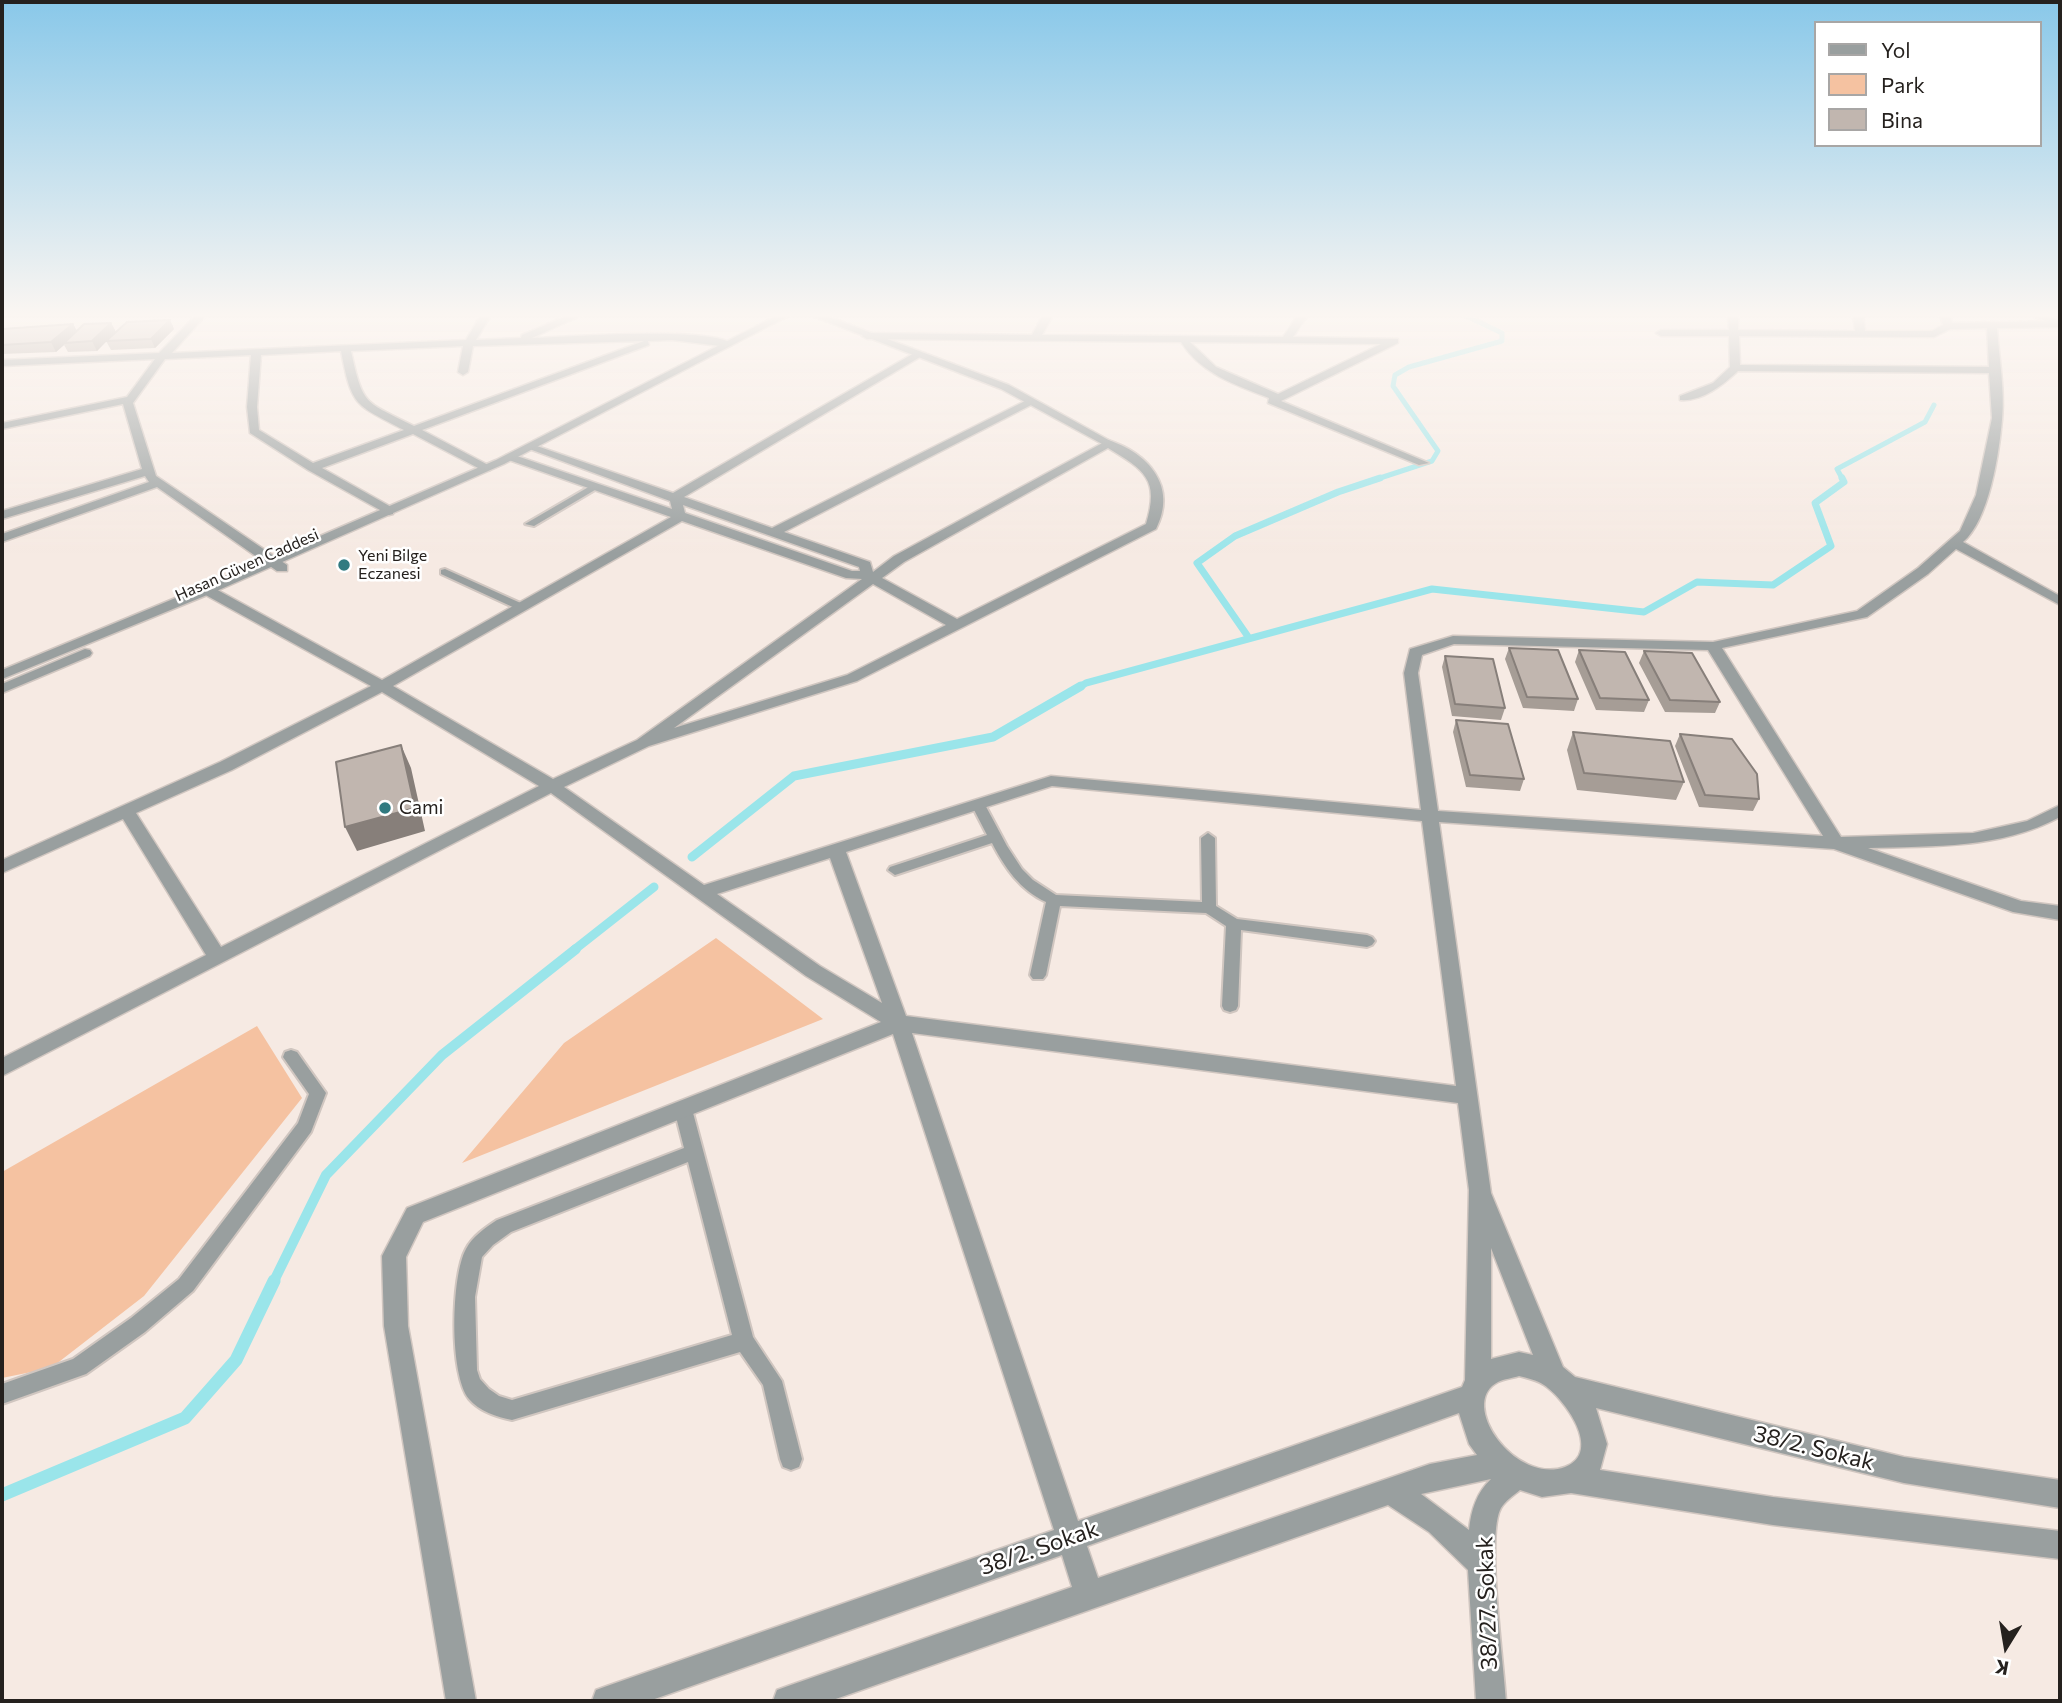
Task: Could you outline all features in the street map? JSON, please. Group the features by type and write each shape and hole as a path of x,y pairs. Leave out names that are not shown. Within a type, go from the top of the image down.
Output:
{"street":[{"path":"134,394 128,403 151,478 277,565"},
{"path":"253,394 254,431 388,511"},
{"path":"358,394 363,404 486,468"},
{"path":"312,468 509,394"},
{"name":"Hasan Güven Caddesi","path":"277,565 388,511 505,460 631,394"},
{"path":"676,497 849,394"},
{"path":"2,1069 552,786 643,743 852,678 1152,526 1161,501 1150,470 1108,443 1019,394"},
{"path":"1270,394 1278,398"},
{"path":"1285,394 1272,401 1423,463"},
{"path":"1684,398 1693,394"},
{"path":"1480,1190 1562,1382 1582,1404 1590,1421 1594,1439 1588,1463 1584,1470 1571,1479 1555,1484 1536,1482 1509,1469 1485,1449 1471,1413 1475,1389 1480,1190 1428,816 1412,673 1415,652 1453,640 1713,646 1862,614 1923,571 1966,533 1982,495 1997,418 1996,394"},
{"path":"2,426 131,399"},
{"path":"774,532 1031,401"},
{"path":"643,743 871,576 1108,443"},
{"path":"530,447 865,565 871,576"},
{"path":"505,460 595,486 851,575 871,576 957,625"},
{"name":"Hasan Güven Caddesi","path":"2,689 277,565 480,478 505,460"},
{"path":"2,515 149,471"},
{"path":"2,538 158,483"},
{"path":"676,497 679,517"},
{"path":"2,867 226,766 383,686 679,517"},
{"path":"1955,543 2060,601"},
{"path":"213,594 383,686 552,786 813,971 899,1023 1468,1096"},
{"name":"Hasan Güven Caddesi","path":"2,675 213,594"},
{"path":"1713,646 1836,844 2020,906 2060,913"},
{"path":"702,892 1051,782 1428,816 1836,844 1973,839 2032,825 2060,810"},
{"path":"126,810 218,958"},
{"path":"836,850 899,1023 1090,1597"},
{"path":"461,1701 396,1326 394,1256 415,1216 899,1023"},
{"path":"1475,1389 1488,1371 1502,1365 1519,1364 1562,1382"},
{"name":"38/2. Sokak","path":"1562,1382 1904,1470 2060,1494"},
{"name":"38/2. Sokak","path":"607,1701 1070,1537 1475,1389"},
{"path":"788,1701 1430,1477 1509,1469"},
{"name":"38/27. Sokak","path":"1491,1701 1481,1564 1483,1524 1489,1501 1509,1469"},
{"path":"1571,1479 1773,1511 2060,1545"},
{"path":"1388,1491 1434,1516 1481,1564"}],"lane":[{"path":"530,524 595,486"},
{"path":"445,572 521,607"},
{"path":"978,804 1025,884 1054,900 1209,908 1234,924 1367,941"},
{"path":"895,870 996,837"},
{"path":"1208,838 1209,908"},
{"path":"1038,975 1054,900"},
{"path":"1230,1006 1234,924"},
{"path":"2,1394 79,1367 186,1285 305,1127 317,1093 291,1057"},
{"path":"683,1109 744,1341 772,1381 791,1459"},
{"path":"694,1152 504,1226 481,1244 467,1270 466,1364 469,1380 477,1393 492,1405 512,1410 744,1341"}],"green space":[{"path":"716,938 823,1019 462,1163 564,1043"},
{"path":"257,1026 302,1098 144,1296 51,1368 2,1378 2,1172"}],"building":[{"path":"1509,648 1558,650 1578,699 1527,697"},
{"path":"1579,650 1625,652 1649,700 1600,698"},
{"path":"1644,651 1692,653 1720,702 1670,700"},
{"path":"1445,656 1493,659 1505,708 1455,704"},
{"path":"1456,720 1508,724 1524,779 1470,775"},
{"path":"1573,732 1670,741 1684,782 1584,773"},
{"path":"1680,734 1732,739 1757,774 1759,799 1705,795"},
{"path":"401,745 415,808 345,827 336,762"}],"waterway":[{"path":"1374,480 1432,461 1438,451 1399,394"},
{"path":"1843,480 1837,469 1925,422 1934,405"},
{"path":"1374,480 1380,478"},
{"path":"1249,638 1197,563 1235,536 1338,492 1374,480"},
{"path":"1078,688 1086,683 1432,589 1644,612 1697,582 1773,585 1831,546 1815,503 1844,482 1843,480"},
{"path":"692,857 794,776 993,737 1081,686"},
{"path":"574,950 654,887"},
{"path":"273,1283 326,1175 442,1055 576,949"},
{"path":"2,1495 185,1418 236,1360 274,1281"}],"place":[{"name":"Yeni Bilge Eczanesi","path":"344,565"},
{"name":"Cami","path":"385,808"}]}
